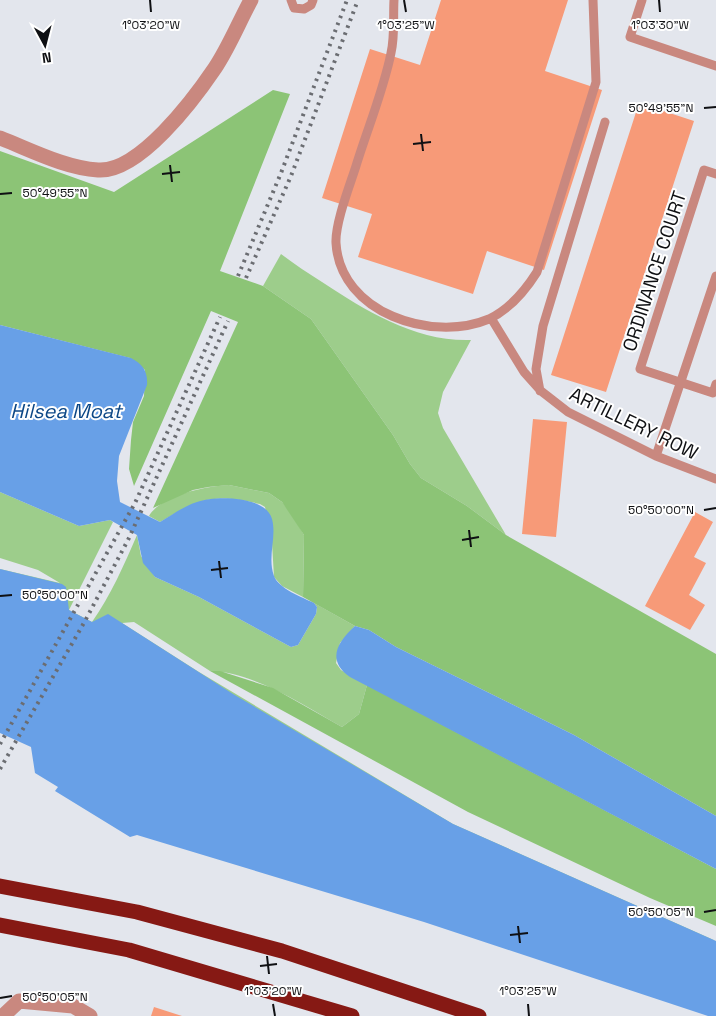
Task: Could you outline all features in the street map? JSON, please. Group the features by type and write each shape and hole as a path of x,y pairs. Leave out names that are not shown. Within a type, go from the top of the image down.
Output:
{"highway":[{"path":"0,886 137,912 282,951 479,1016"},
{"path":"0,925 129,950 352,1016"}],"street":[{"path":"0,138 72,165 100,170 129,162 160,137 215,67 251,0"},
{"path":"3,1016 19,1001 73,1006 90,1016"}],"lane":[{"path":"291,0 294,8 304,9 311,5 313,0"},
{"path":"394,0 392,52 343,208 336,242 344,274 360,297 384,313 423,326 451,328 491,318 512,303 527,288 537,272 596,82 593,0"},
{"path":"642,0 630,37 716,66"},
{"path":"540,391 536,370 543,326 605,122"},
{"name":"ORDINANCE COURT","path":"680,382 640,369 704,170 716,174"},
{"path":"656,456 716,276"},
{"name":"ARTILLERY ROW","path":"491,318 524,372 540,391 568,412 656,456 716,479"},
{"path":"680,382 713,393 716,384"}],"green space":[{"path":"273,90 290,94 220,271 263,286 311,319 421,478 467,506 506,535 716,654 716,816 574,735 396,647 369,630 355,626 303,597 304,535 282,502 269,493 229,485 208,487 193,490 153,508 238,322 211,311 134,486 129,469 131,440 133,422 144,396 145,370 130,358 0,325 0,151 114,192"},
{"path":"281,254 356,304 392,323 431,336 471,340 443,392 438,413 443,428 506,535 467,506 421,478 311,319 263,286"},
{"path":"229,485 269,493 282,502 292,514 304,535 303,597 282,586 274,577 272,543 265,507 260,504 230,499 208,500 186,508 160,522 149,516 163,502 174,497 208,487"},
{"path":"0,492 79,526 110,520 113,522 69,610 92,622 111,591 137,535 141,556 155,577 199,597 291,647 298,645 316,614 317,607 314,603 355,626 340,643 336,663 341,670 367,685 359,714 342,727 296,700 261,684 244,677 210,671 134,622 122,623 199,672 453,824 716,941 498,880 0,569 60,583 38,570 0,558"},
{"path":"210,671 220,671 273,688 342,727 359,714 367,685 716,869 716,926 650,898 468,812"}],"water":[{"name":"Hilsea Moat","path":"0,325 131,358 142,366 146,372 147,385 119,456 117,481 120,502 160,522 192,504 216,498 239,499 251,502 268,511 273,526 271,562 274,576 286,589 314,603 317,607 316,614 298,645 291,647 199,597 155,577 143,563 137,535 110,520 79,526 0,492"},
{"path":"0,569 62,584 66,587 69,610 92,622 108,614 233,694 453,824 716,941 716,1016 708,1016 424,922 137,835 130,837 55,791 58,787 35,773 31,747 0,733"},
{"path":"355,626 369,630 396,647 574,735 716,816 716,869 350,677 338,665 336,658 339,645"}],"building":[{"path":"441,0 568,0 545,71 602,90 544,270 487,251 473,294 358,257 372,214 322,198 370,49 420,65"},
{"path":"639,103 694,121 606,392 551,375"},
{"path":"533,419 567,422 556,537 522,534"},
{"path":"695,512 713,522 694,557 706,563 689,595 705,605 690,630 645,606"},
{"path":"154,1007 182,1016 151,1016"}],"railway":[{"path":"238,276 281,173 347,0"},
{"path":"246,278 291,176 358,0"},
{"path":"0,744 135,503 220,317"},
{"path":"0,769 85,621 128,540 228,321"}]}
